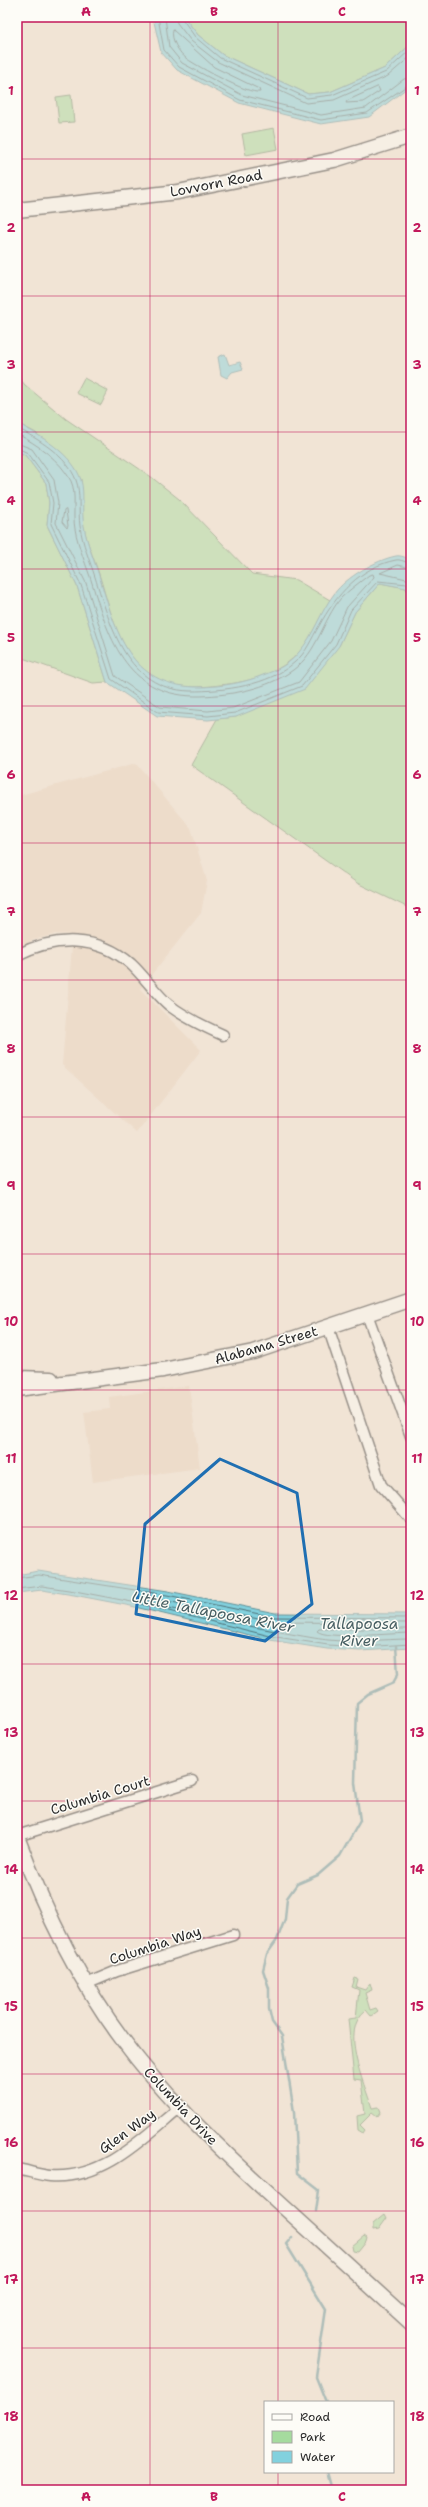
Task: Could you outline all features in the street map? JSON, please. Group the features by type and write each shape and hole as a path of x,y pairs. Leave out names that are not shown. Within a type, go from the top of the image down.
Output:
{"main road":[{"name":"Lovvorn Road","path":"17,210 178,192 334,160 411,136"},
{"name":"Alabama Street","path":"17,1389 69,1381 114,1377 194,1364 252,1352 411,1299"},
{"name":"Alabama Street","path":"17,1378 69,1381"},
{"name":"Columbia Drive","path":"17,1837 31,1875 61,1940 86,1984 122,2040 179,2108 411,2323"}],"street":[{"path":"17,955 37,946 64,940 87,942 107,948 132,964 170,1005 202,1026 223,1035"},
{"path":"367,1314 411,1436"},
{"path":"328,1327 381,1485 411,1519"},
{"name":"Columbia Court","path":"17,1837 192,1781"},
{"name":"Columbia Way","path":"86,1984 116,1971 233,1935"},
{"name":"Glen Way","path":"17,2169 50,2176 83,2173 112,2162 179,2108"}],"highlighted area":[{"path":"220,1459 297,1493 312,1604 265,1641 136,1614 145,1524"}],"shaded area":[{"path":"136,763 191,828 207,881 201,913 140,989 201,1050 137,1133 62,1065 73,935 56,934 33,940 17,949 17,796"},
{"path":"189,1386 200,1468 93,1482 84,1412 110,1409 109,1397"}],"green space":[{"path":"184,17 411,17 411,44 385,68 330,92 308,94 223,55 198,35"},
{"path":"71,95 74,122 59,123 56,97"},
{"path":"274,128 278,149 246,155 242,134"},
{"path":"17,375 25,385 66,419 150,476 179,499 252,574 296,580 330,600 305,645 297,654 278,669 267,674 232,684 212,686 194,687 168,683 152,676 141,667 131,656 117,630 87,539 82,516 81,479 36,433 17,423"},
{"path":"84,378 108,391 101,405 76,393"},
{"path":"17,451 25,455 46,483 49,503 47,525 77,586 107,682 93,683 17,656"},
{"path":"380,583 406,588 411,598 411,909 357,883 191,765 217,719 236,717 339,646 355,612"},
{"path":"355,1978 358,1979 356,1987 365,1990 370,1983 372,1990 365,1993 370,2010 376,2008 378,2011 371,2016 366,2010 358,2019 354,2030 354,2043 359,2071 372,2108 379,2107 381,2112 377,2117 372,2113 360,2125 365,2130 363,2133 358,2130 357,2116 365,2114 361,2080 354,2079 348,2019 356,2018 359,1990 352,1987"},
{"path":"385,2214 387,2218 379,2229 373,2230 373,2224"},
{"path":"364,2236 367,2238 366,2242 358,2252 353,2251 352,2246"}],"water":[{"path":"156,17 184,17 198,35 223,55 308,94 330,92 385,68 411,44 411,85 369,117 321,124 239,103 177,70 161,52 154,22"},
{"path":"225,354 229,365 240,362 243,369 232,372 227,378 221,375 218,357"},
{"path":"17,423 54,446 71,462 77,471 82,485 85,533 114,623 122,641 132,656 144,669 160,679 179,685 210,687 233,684 278,669 292,660 304,645 329,601 339,588 362,570 388,558 400,556 411,560 411,598 406,588 380,583 355,612 339,646 305,689 236,717 208,720 157,716 107,682 77,586 47,525 49,503 46,483 25,455 17,451"},
{"name":"Tallapoosa River","path":"38,1571 168,1591 275,1613 411,1614 411,1648 360,1651 327,1649 270,1640 131,1606 74,1595 42,1590 17,1593 17,1575"}],"waterway":[{"path":"316,2211 319,2190 297,2173 294,2112 282,2036 272,2022 269,2009 269,1988 263,1970 267,1954 277,1940 285,1919 287,1898 297,1884 318,1875 340,1856 360,1821 355,1783 357,1703 368,1694 393,1683 398,1674 396,1646"},
{"path":"292,2237 286,2244 326,2309 316,2377 326,2401"},
{"path":"327,2473 332,2490"}],"water label":[{"name":"Little Tallapoosa River","path":"213,1612"}]}
